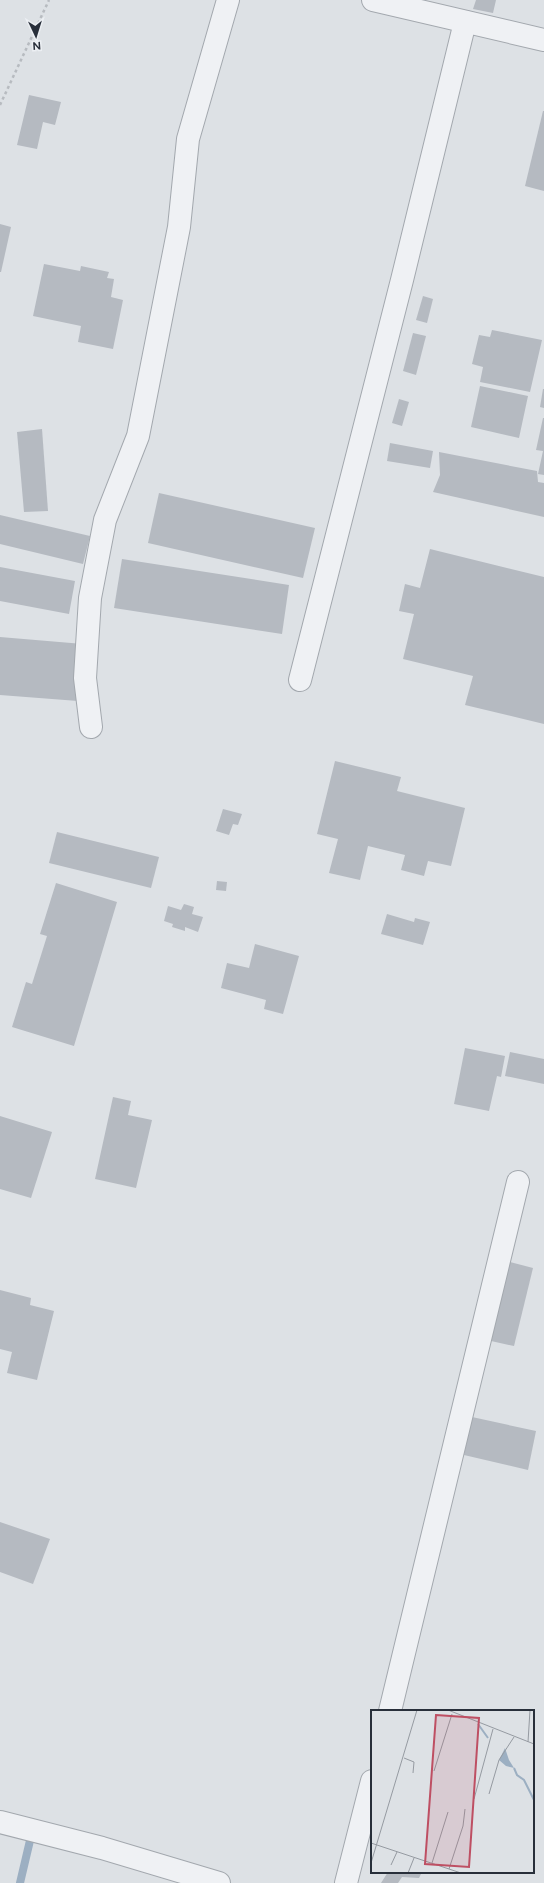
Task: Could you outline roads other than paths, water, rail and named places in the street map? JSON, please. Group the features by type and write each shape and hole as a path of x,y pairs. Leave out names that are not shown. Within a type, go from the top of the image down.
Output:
{"street":[{"path":"92,727 85,678 90,598 105,520 138,436 179,227 188,138 228,0"},
{"path":"373,0 544,40"},
{"path":"300,680 402,280 465,22"},
{"path":"390,1710 518,1182"},
{"path":"346,1883 371,1785"},
{"path":"0,1822 102,1848 219,1883"}],"waterway":[{"path":"20,1883 32,1832"}]}
